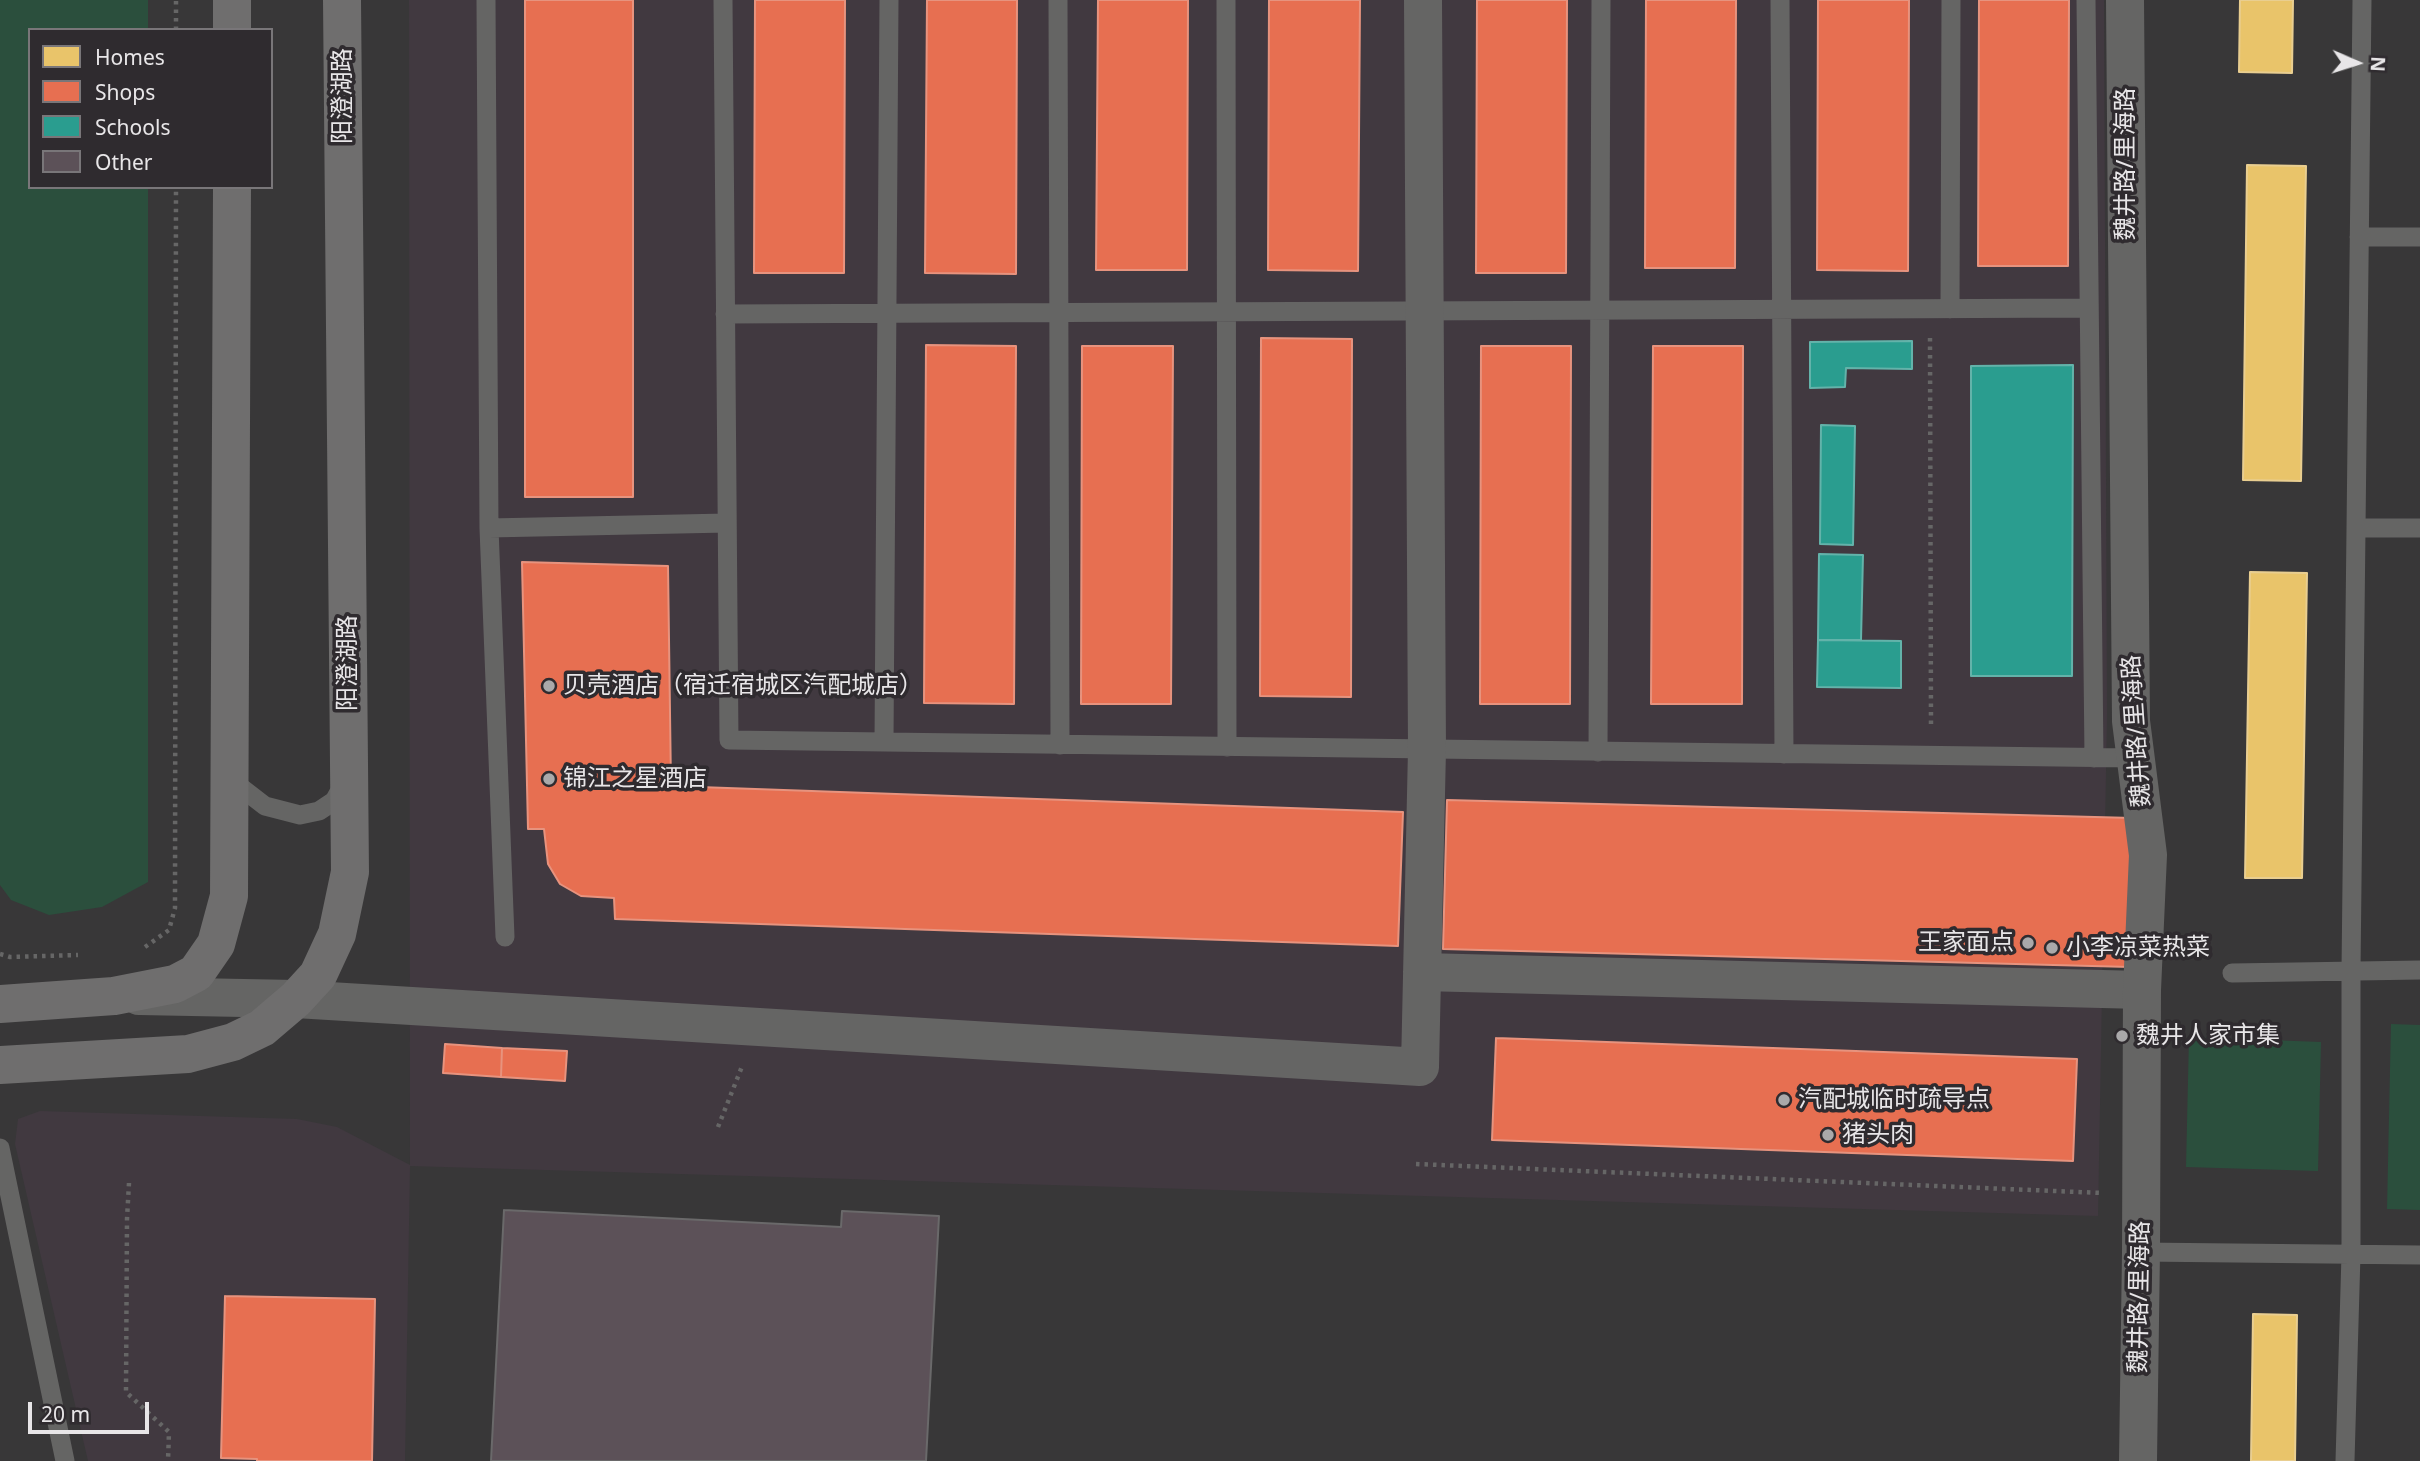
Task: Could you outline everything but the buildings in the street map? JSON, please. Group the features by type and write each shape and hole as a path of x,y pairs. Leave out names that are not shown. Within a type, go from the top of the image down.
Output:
{"main road":[{"path":"232,0 232,28"},
{"name":"阳澄湖路","path":"0,1065 188,1054 233,1042 262,1028 296,999 318,975 337,934 350,872 342,0"},
{"path":"0,1004 114,996 175,984 196,973 216,944 229,895 232,189"}],"street":[{"path":"114,996 296,999 1420,1067 1427,749 1423,0"},
{"name":"魏井路/里海路","path":"2125,0 2131,721 2148,855 2142,990 2142,1194 2137,1461"},
{"path":"1422,972 2142,990"}],"lane":[{"path":"486,0 489,528 505,937"},
{"path":"723,0 729,740 2136,758"},
{"path":"884,742 889,0"},
{"path":"1058,0 1060,745"},
{"path":"1226,0 1227,747"},
{"path":"1598,752 1601,0"},
{"path":"1780,0 1784,754"},
{"path":"1950,309 1951,0"},
{"path":"2086,0 2094,758"},
{"path":"2345,1461 2351,1254 2351,970 2362,0"},
{"path":"2360,237 2420,237"},
{"path":"725,314 2089,308"},
{"path":"489,528 727,523"},
{"path":"2356,528 2420,528"},
{"path":"230,779 265,806 300,816 319,811 334,801 349,773"},
{"path":"2232,973 2420,970"},
{"path":"0,1148 65,1461"},
{"path":"2141,1252 2420,1255"}],"path":[{"path":"176,0 176,28"},
{"path":"142,949 169,930 175,908 176,189"},
{"path":"1930,309 1931,756"},
{"path":"0,954 10,957 86,955"},
{"path":"718,1127 758,1027"},
{"path":"1416,1164 2142,1194"},
{"path":"129,1183 126,1392 169,1432 168,1461"}],"shaded area":[{"path":"409,0 2104,0 2107,716 2098,1216 410,1166 405,1461 88,1461 15,1144 18,1119 40,1111 297,1119 337,1127 410,1165"}],"green space":[{"path":"0,0 148,0 148,28 28,28 28,189 148,189 148,882 102,907 49,915 11,900 0,885"},
{"path":"2391,1024 2420,1025 2420,1210 2387,1209"},
{"path":"2189,1037 2321,1042 2318,1171 2186,1167"}],"place":[{"name":"贝壳酒店（宿迁宿城区汽配城店）","path":"549,686"},
{"name":"锦江之星酒店","path":"549,779"},
{"name":"王家面点","path":"2028,943"},
{"name":"小李凉菜热菜","path":"2052,948"},
{"name":"魏井人家市集","path":"2122,1036"},
{"name":"汽配城临时疏导点","path":"1784,1100"},
{"name":"猪头肉","path":"1828,1135"}]}
